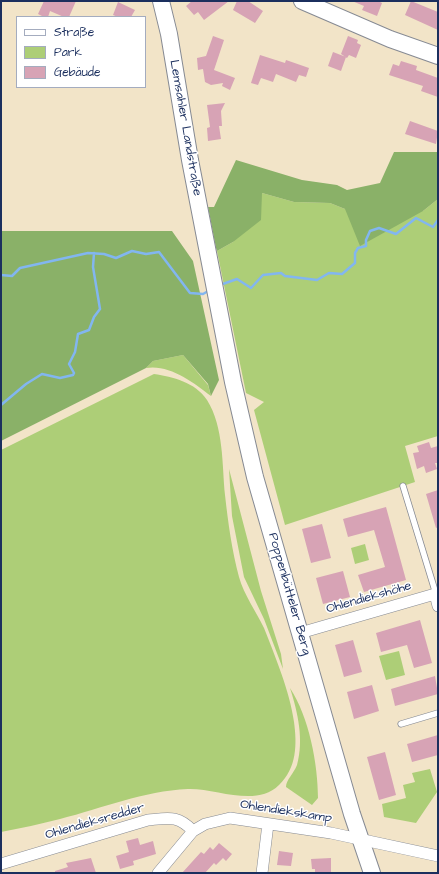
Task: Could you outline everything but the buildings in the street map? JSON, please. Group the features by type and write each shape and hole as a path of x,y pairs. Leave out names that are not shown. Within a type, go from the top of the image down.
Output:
{"main road":[{"name":"Lemsahler Landstraße","path":"161,1 219,312"},
{"path":"302,1 407,46 438,56"},
{"name":"Poppenbütteler Berg","path":"219,312 232,382 255,477 360,838 372,873"}],"street":[{"name":"Ohlendiekshöhe","path":"300,632 436,594"},
{"path":"436,594 438,606"},
{"name":"Ohlendieksredder","path":"1,864 148,820 170,818 180,819 193,831"},
{"name":"Ohlendiekskamp","path":"158,873 193,831 205,824 230,818 360,838 438,856"},
{"path":"262,873 268,824"}],"lane":[{"path":"404,486 436,594"},
{"path":"401,724 438,713"}],"green space":[{"path":"394,152 438,152 438,199 423,211 360,246 345,209 330,203 294,202 262,193 261,220 233,242 217,251 208,207 214,207 236,160 302,180 337,185 347,190 380,183"},
{"path":"262,193 294,202 330,203 345,209 423,211 438,199 438,436 405,446 415,482 285,525 254,410 264,402 246,393 217,251 233,242"},
{"path":"1,231 172,231 193,261 219,380 211,396 208,384 183,355 153,361 146,368 1,441"},
{"path":"183,355 208,385 211,396 189,380 172,371 155,367 146,368 153,361"},
{"path":"154,374 183,381 196,389 207,400 217,422 221,446 227,516 232,547 241,584 264,628 282,674 289,699 294,722 295,739 292,763 285,778 279,785 270,792 259,795 235,795 199,789 171,790 139,796 60,819 1,832 1,450"},
{"path":"229,469 261,591 281,654 283,669 264,619 244,577 232,516"},
{"path":"365,544 369,560 355,564 351,548"},
{"path":"399,651 405,675 386,680 379,656"},
{"path":"290,688 297,700 307,727 314,756 318,785 318,798 312,805 286,787 287,782 297,765 300,746 298,717"},
{"path":"430,769 437,792 416,823 384,817 382,804 406,798 403,785 415,782 412,773"}],"waterway":[{"path":"220,285 237,279 251,288 263,275 281,273 285,276 317,280 329,273 342,274 355,263 355,253 358,248 366,246 366,240 370,231 379,228 396,234 416,218 433,227 438,220"},
{"path":"1,275 12,276 20,268 88,253 104,254 116,258 132,251 146,254 159,252 190,293 203,294 210,290"},
{"path":"1,405 26,384 42,374 60,378 73,375 74,373 69,364 75,352 78,334 89,330 94,317 100,309 93,267 94,253"}]}
